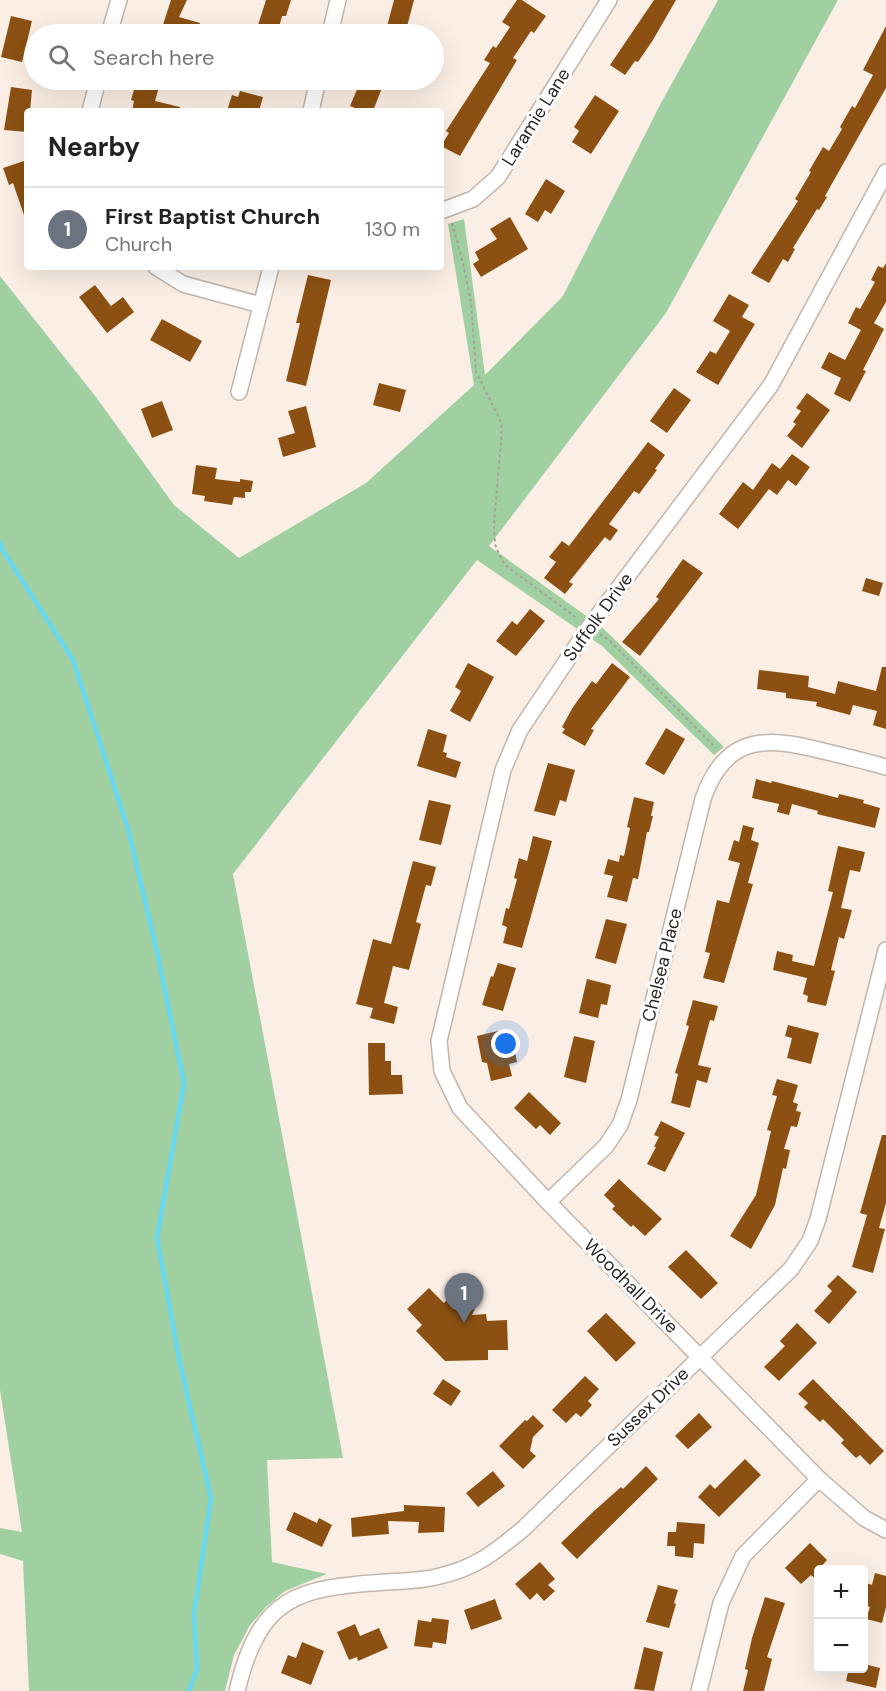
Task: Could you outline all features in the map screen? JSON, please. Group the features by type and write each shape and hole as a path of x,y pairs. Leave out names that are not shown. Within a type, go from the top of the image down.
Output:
{"street":[{"path":"112,24 119,0"},
{"path":"332,24 338,0"},
{"name":"Laramie Lane","path":"444,210 473,199 498,177 609,0"},
{"path":"91,108 95,90"},
{"path":"312,108 316,90"},
{"name":"Suffolk Drive","path":"460,1108 442,1071 439,1041 503,770 520,730 590,626 771,385 886,172"},
{"path":"161,270 183,284 261,305"},
{"path":"239,392 270,270"},
{"name":"Chelsea Place","path":"548,1202 606,1146 620,1125 629,1100 703,799 709,782 727,758 741,748 776,741 797,744 886,767"},
{"name":"Sussex Drive","path":"237,1691 250,1646 261,1627 283,1604 295,1597 317,1590 438,1577 491,1556 523,1529 791,1269 810,1241 818,1219 886,950"},
{"name":"Woodhall Drive","path":"460,1108 548,1202 819,1479 864,1518 886,1530"},
{"path":"699,1691 721,1603 743,1556 819,1479"}],"path":[{"path":"444,210 463,262 471,302 476,372 500,420 502,429 494,524 495,544 505,565 610,641 727,758"}],"green space":[{"path":"718,0 838,0 666,313 489,546 603,628 724,747 714,755 602,646 477,560 233,874 343,1458 267,1460 272,1562 327,1574 285,1591 250,1625 234,1655 225,1691 29,1691 23,1561 0,1554 0,1528 22,1532 0,1390 0,276 96,397 174,505 239,558 366,483 474,385 448,224 464,219 485,375 563,296 661,103"}],"building":[{"path":"171,0 187,0 179,17 200,23 200,24 163,24"},
{"path":"266,0 291,0 286,16 282,16 280,24 258,24"},
{"path":"394,0 414,0 408,24 388,24"},
{"path":"517,0 522,0 546,16 534,33 531,31 513,58 517,60 460,156 444,148 444,141 449,133 446,131 490,63 484,60 493,46 496,48 510,27 502,22"},
{"path":"654,0 676,0 653,40 638,62 635,61 625,75 610,65"},
{"path":"11,16 32,21 31,24 24,24 22,62 1,57"},
{"path":"886,26 886,88 825,196 827,197 793,248 795,249 788,262 783,259 769,283 751,273 798,201 795,199 823,147 829,151 852,106 855,108 873,75 863,70"},
{"path":"11,87 32,90 30,108 24,108 24,132 4,130"},
{"path":"134,90 158,90 155,101 180,108 133,108 134,101 131,100"},
{"path":"357,90 381,90 374,108 350,106"},
{"path":"240,91 263,97 260,108 228,108 232,95 238,97"},
{"path":"595,95 619,111 591,154 572,142 579,131 574,127"},
{"path":"24,161 24,215 13,183 9,185 3,168"},
{"path":"546,179 565,191 551,214 545,210 538,222 525,214"},
{"path":"510,217 528,249 481,277 473,264 479,260 475,252 497,239 490,229"},
{"path":"886,263 886,302 874,323 884,329 850,402 834,394 841,378 821,368 829,352 845,360 861,330 848,323 856,307 860,309 875,282 871,280 878,266 883,268"},
{"path":"308,275 331,280 306,386 286,381 300,323 296,323"},
{"path":"95,285 111,306 123,297 134,312 107,333 79,297"},
{"path":"729,294 749,305 742,317 755,324 718,385 696,372 710,351 716,354 730,331 713,321"},
{"path":"162,319 202,341 190,362 150,340"},
{"path":"379,383 406,390 400,412 373,405"},
{"path":"674,388 691,400 667,433 650,421"},
{"path":"807,393 830,410 802,448 787,436 796,424 793,422 801,411 796,408"},
{"path":"162,401 173,430 152,438 141,409"},
{"path":"306,406 316,447 283,457 278,438 295,433 288,411"},
{"path":"648,442 665,455 655,469 657,470 639,494 634,491 609,524 618,530 610,541 605,537 569,582 573,584 565,594 544,578 556,562 549,557 562,541 569,546"},
{"path":"792,454 810,467 796,486 788,480 777,495 769,489 738,529 719,514 743,482 753,490 772,463 780,469"},
{"path":"196,465 217,468 215,479 253,481 251,492 245,492 245,498 234,497 232,505 204,501 205,496 192,494"},
{"path":"683,559 703,573 640,656 622,642 659,599 656,597"},
{"path":"866,578 883,583 879,596 862,591"},
{"path":"530,609 545,621 516,656 496,641 512,621 517,625"},
{"path":"468,663 494,677 470,722 450,711 461,691 455,687"},
{"path":"612,663 630,677 591,729 594,730 585,746 562,733 565,729 562,727 592,681 596,684"},
{"path":"882,667 886,667 886,729 873,725 877,711 853,705 850,715 816,706 817,702 786,698 786,693 757,689 759,670 809,676 808,687 835,694 838,681 876,691"},
{"path":"666,728 685,739 664,775 645,764"},
{"path":"428,729 447,735 443,752 447,753 446,757 461,762 456,778 417,766"},
{"path":"548,763 575,770 566,802 560,800 555,816 534,811"},
{"path":"756,779 838,798 839,794 864,800 863,803 880,808 875,828 817,814 818,811 792,804 789,815 777,812 779,804 752,798"},
{"path":"634,797 654,802 651,816 653,816 649,832 647,832 638,879 633,878 627,902 607,897 613,876 604,874 608,859 619,862 620,855 624,856 630,828 627,827"},
{"path":"429,800 451,805 441,845 419,840"},
{"path":"743,825 754,828 751,840 759,843 748,883 753,884 724,983 703,978 710,953 705,952 717,900 729,903 740,863 728,860 734,840 739,842"},
{"path":"533,836 552,841 522,948 503,943 507,927 502,925 517,879 514,878 519,858 527,861"},
{"path":"838,846 865,852 860,872 850,870 841,908 852,910 844,939 839,937 831,970 835,971 826,1006 807,1002 808,996 803,994 807,978 773,970 777,951 793,955 792,961 814,966 833,892 828,891"},
{"path":"413,861 436,867 431,886 426,885 416,922 421,924 409,970 393,966 384,1003 398,1007 394,1024 370,1018 373,1008 356,1004 373,939 391,944"},
{"path":"606,919 627,924 616,964 595,958"},
{"path":"498,963 516,968 503,1011 482,1005 491,976 493,977"},
{"path":"587,979 611,985 607,1005 601,1004 598,1018 579,1013"},
{"path":"693,1000 718,1006 714,1021 710,1020 698,1065 711,1068 707,1083 697,1080 690,1108 671,1103 678,1074 675,1073 689,1026 686,1025"},
{"path":"788,1025 819,1033 811,1064 787,1058 792,1038 785,1036"},
{"path":"502,1030 505,1042 513,1041 517,1062 509,1064 512,1076 491,1081 487,1063 482,1062 477,1036"},
{"path":"574,1036 595,1041 586,1083 564,1077"},
{"path":"368,1043 385,1043 385,1061 391,1061 391,1075 402,1075 403,1094 369,1095"},
{"path":"777,1079 798,1085 793,1102 798,1104 796,1111 801,1112 797,1127 791,1126 784,1149 790,1150 786,1169 783,1168 775,1205 751,1249 730,1236 756,1195 771,1131 767,1130 777,1096 772,1095"},
{"path":"529,1092 561,1123 550,1135 540,1125 536,1129 514,1108"},
{"path":"661,1121 685,1133 665,1172 647,1164 656,1147 654,1147 659,1137 654,1135"},
{"path":"882,1135 886,1135 886,1203 879,1228 885,1229 873,1273 852,1267 867,1215 860,1213"},
{"path":"619,1179 662,1219 645,1236 633,1225 631,1227 612,1209 615,1206 604,1195"},
{"path":"686,1250 718,1283 701,1299 668,1267"},
{"path":"838,1275 857,1292 829,1324 814,1311 832,1291 827,1286"},
{"path":"429,1288 444,1303 448,1299 454,1305 460,1292 479,1300 472,1315 486,1314 487,1321 507,1320 508,1350 488,1350 488,1360 445,1361 416,1331 422,1325 407,1309"},
{"path":"606,1313 636,1343 616,1362 587,1331"},
{"path":"797,1323 817,1343 779,1381 764,1367 785,1346 780,1341"},
{"path":"585,1376 599,1389 588,1401 592,1405 581,1417 576,1413 566,1423 552,1410"},
{"path":"443,1379 461,1391 451,1406 433,1394"},
{"path":"813,1379 884,1451 870,1465 860,1455 856,1458 841,1443 844,1440 823,1419 820,1422 804,1407 808,1403 798,1394"},
{"path":"699,1413 712,1427 688,1449 675,1436"},
{"path":"533,1415 544,1426 533,1437 530,1451 536,1456 523,1469 499,1446"},
{"path":"745,1459 761,1475 719,1517 698,1497 710,1484 715,1489"},
{"path":"646,1466 658,1479 577,1559 561,1543"},
{"path":"493,1471 505,1486 478,1507 466,1493"},
{"path":"404,1505 445,1507 444,1532 418,1533 419,1522 388,1521 389,1534 352,1537 351,1518 404,1511"},
{"path":"294,1512 317,1523 319,1518 332,1525 322,1547 286,1530"},
{"path":"677,1522 705,1524 704,1544 694,1543 693,1558 675,1556 675,1546 667,1546 668,1532 676,1532"},
{"path":"810,1543 827,1560 823,1565 814,1565 814,1578 811,1575 801,1584 785,1568"},
{"path":"540,1562 555,1579 548,1585 555,1591 544,1601 537,1593 530,1600 515,1584"},
{"path":"875,1573 886,1576 886,1607 882,1623 868,1620 870,1607 868,1606 868,1584 872,1585"},
{"path":"658,1585 678,1590 669,1628 646,1622"},
{"path":"765,1597 785,1603 767,1657 772,1659 764,1691 743,1691 752,1638"},
{"path":"495,1599 502,1619 471,1630 464,1610"},
{"path":"432,1618 449,1620 446,1644 433,1642 432,1648 414,1646 418,1620 431,1622"},
{"path":"355,1624 360,1636 379,1628 388,1648 358,1661 357,1657 349,1660 337,1632"},
{"path":"302,1642 324,1651 311,1685 281,1673 288,1655 296,1658"},
{"path":"644,1647 663,1652 654,1691 634,1689"},
{"path":"868,1665 880,1668 876,1688 846,1681 848,1673 868,1673"}],"waterway":[{"path":"0,542 2,549 73,660 128,829 157,952 184,1083 157,1238 179,1359 211,1498 194,1614 197,1669 189,1691"}],"place":[{"name":"First Baptist Church","path":"464,1323"}]}
